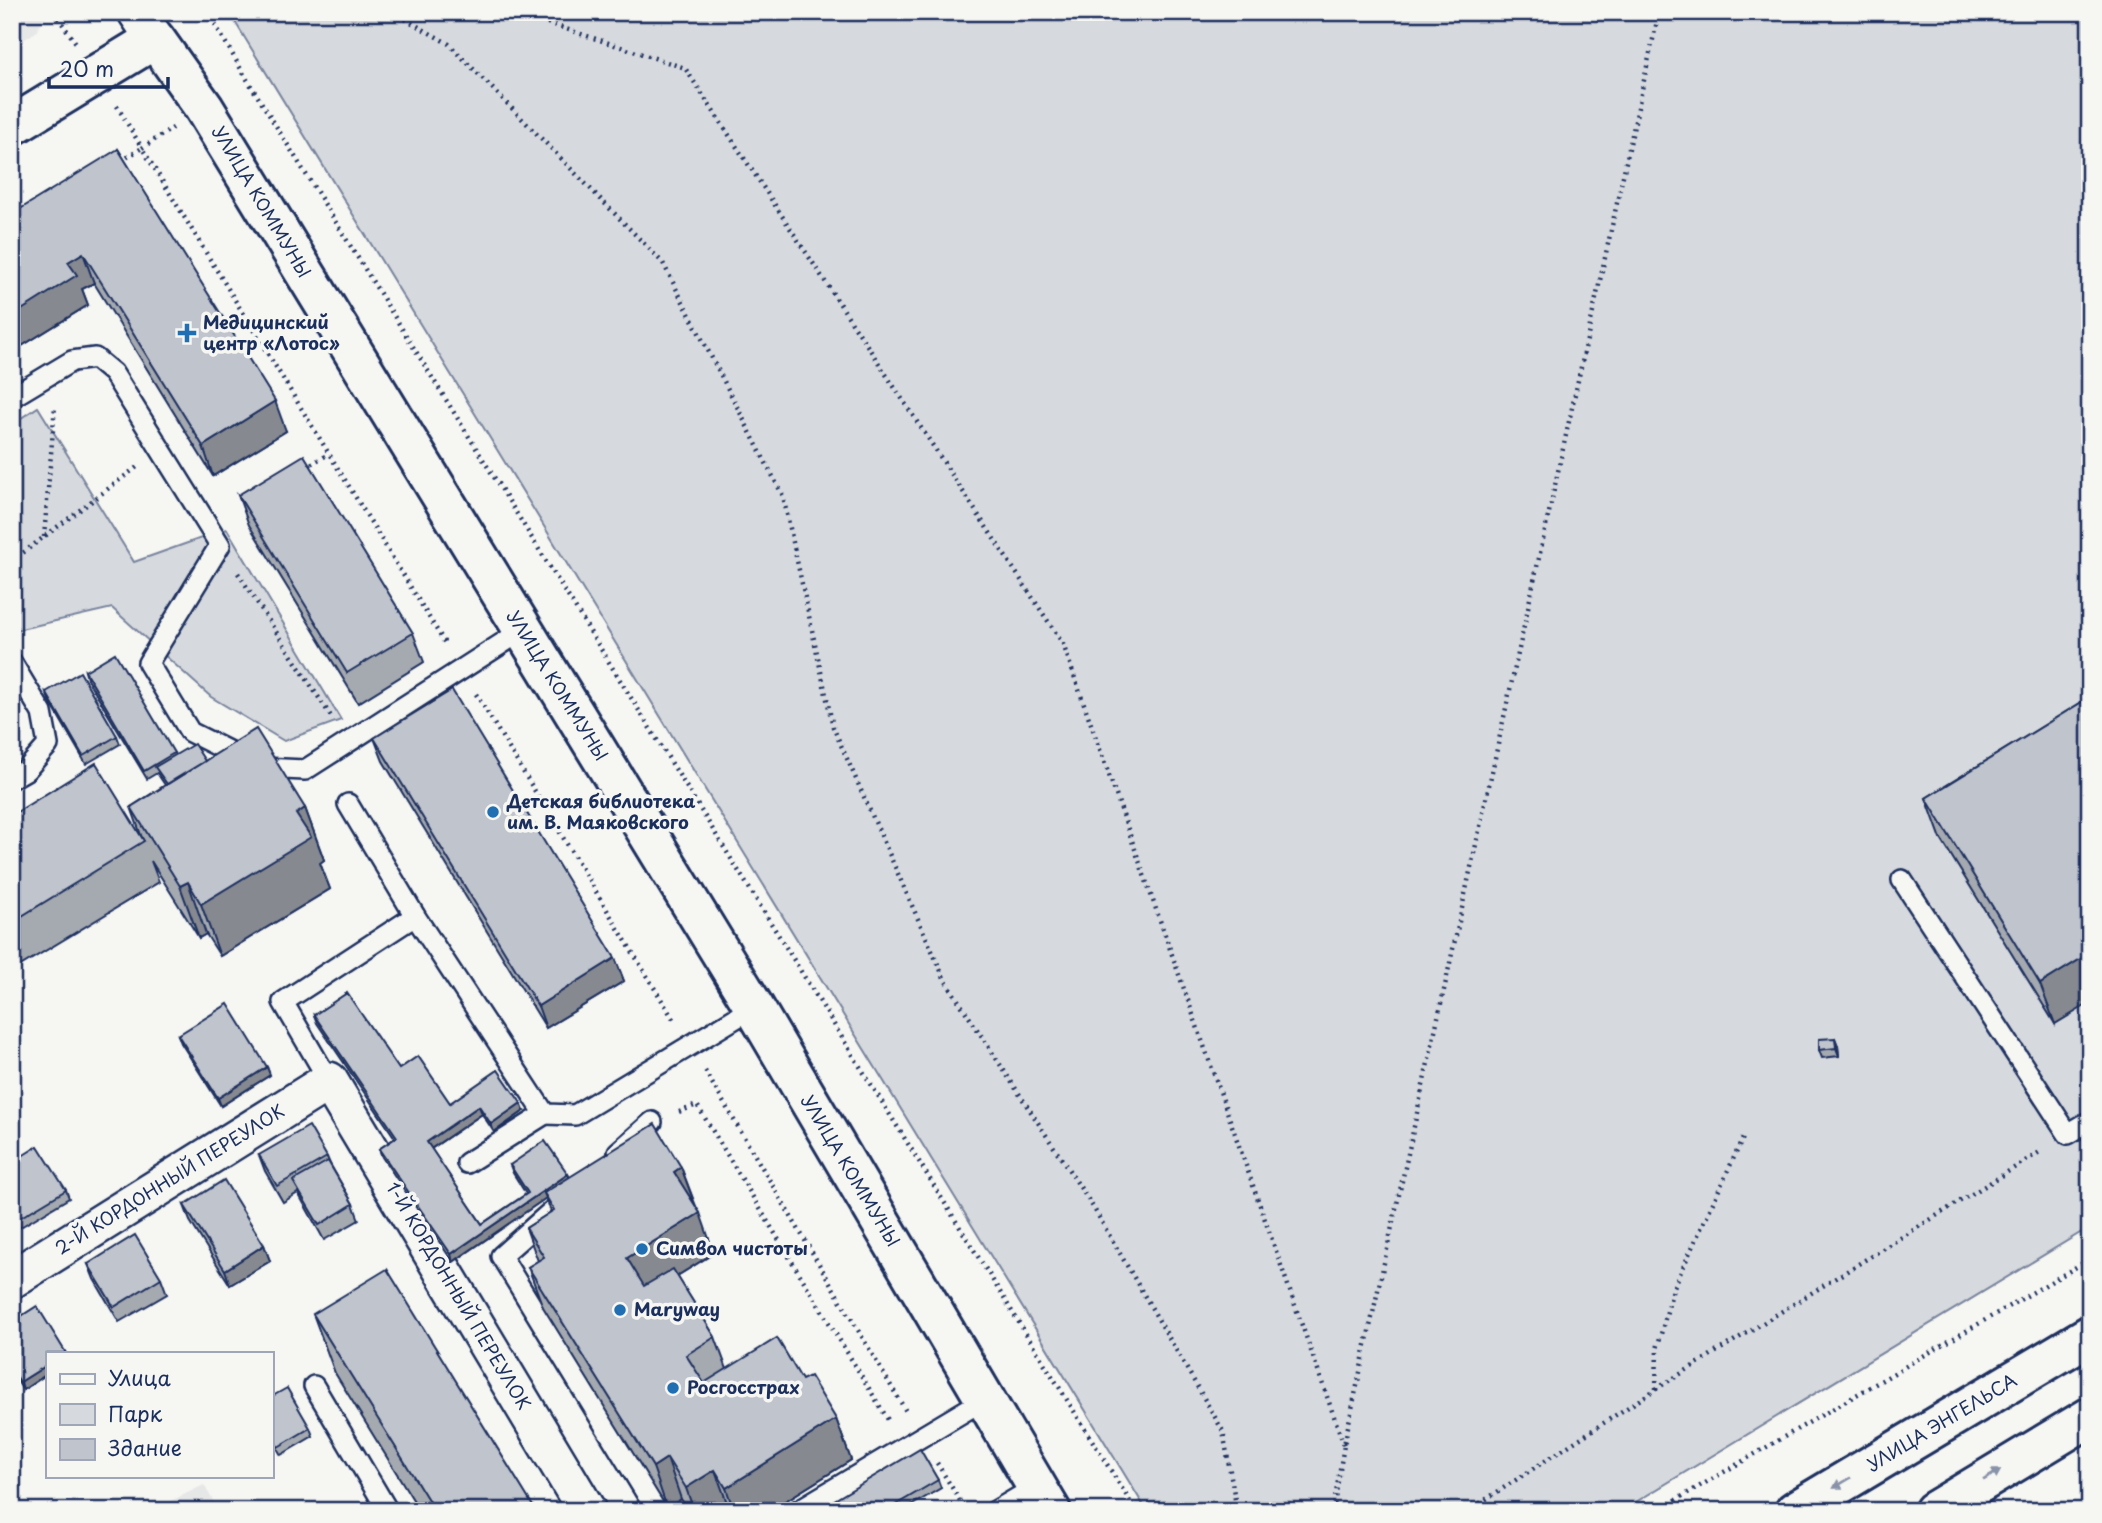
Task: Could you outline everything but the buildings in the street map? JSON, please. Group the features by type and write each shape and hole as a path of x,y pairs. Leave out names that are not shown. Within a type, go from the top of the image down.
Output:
{"street":[{"path":"12,126 146,26"},
{"name":"УЛИЦА КОММУНЫ","path":"146,26 204,108 754,1007 1044,1499"},
{"name":"2-Й КОРДОННЫЙ ПЕРЕУЛОК","path":"12,1279 329,1081"},
{"name":"1-Й КОРДОННЫЙ ПЕРЕУЛОК","path":"329,1081 587,1511"},
{"name":"УЛИЦА ЭНГЕЛЬСА","path":"1794,1511 2090,1335"},
{"path":"1934,1511 2090,1417"}],"lane":[{"path":"12,397 72,361 95,358 113,373 220,545 148,663 190,732 262,768 305,770 523,630"},
{"path":"12,663 42,713 48,745 26,770 12,778"},
{"path":"348,804 415,916 545,1114"},
{"path":"1902,880 2068,1135 2090,1121"},
{"path":"329,1081 283,1002 415,916"},
{"path":"467,1163 545,1114 575,1115 754,1007"},
{"path":"601,1167 652,1122"},
{"path":"581,1185 501,1256 657,1511"},
{"path":"314,1387 388,1511"},
{"path":"797,1511 985,1399"},
{"path":"995,1511 1044,1499"}],"path":[{"path":"208,12 1136,1511"},
{"path":"393,12 449,44 663,263 783,496 833,727 945,980 1093,1207 1223,1431 1237,1511"},
{"path":"514,12 685,68 1063,644 1344,1446"},
{"path":"1333,1511 1344,1446 1659,12"},
{"path":"119,162 142,148 689,1045 913,1442"},
{"path":"44,537 58,370"},
{"path":"12,561 160,450"},
{"path":"295,472 328,454"},
{"path":"220,545 347,742"},
{"path":"652,1122 697,1105 913,1442 966,1511"},
{"path":"1468,1511 1656,1389 2068,1135"},
{"path":"1656,1389 1657,1349 1674,1289 1743,1138"},
{"path":"1657,1511 2090,1259"}],"shaded area":[{"path":"12,12 47,12 36,32 12,47"},
{"path":"204,1485 219,1511 150,1511"}],"green space":[{"path":"229,12 2090,12 2090,1227 1621,1511 1147,1511"},
{"path":"38,407 134,562 227,529 341,720 284,741 211,697 112,608 12,631 12,424"}],"place":[{"name":"Медицинский центр «Лотос»","path":"187,333"},
{"name":"Детская библиотека им. В. Маяковского","path":"493,812"},
{"name":"Символ чистоты","path":"642,1249"},
{"name":"Maryway","path":"620,1310"},
{"name":"Росгосстрах","path":"673,1388"}]}
